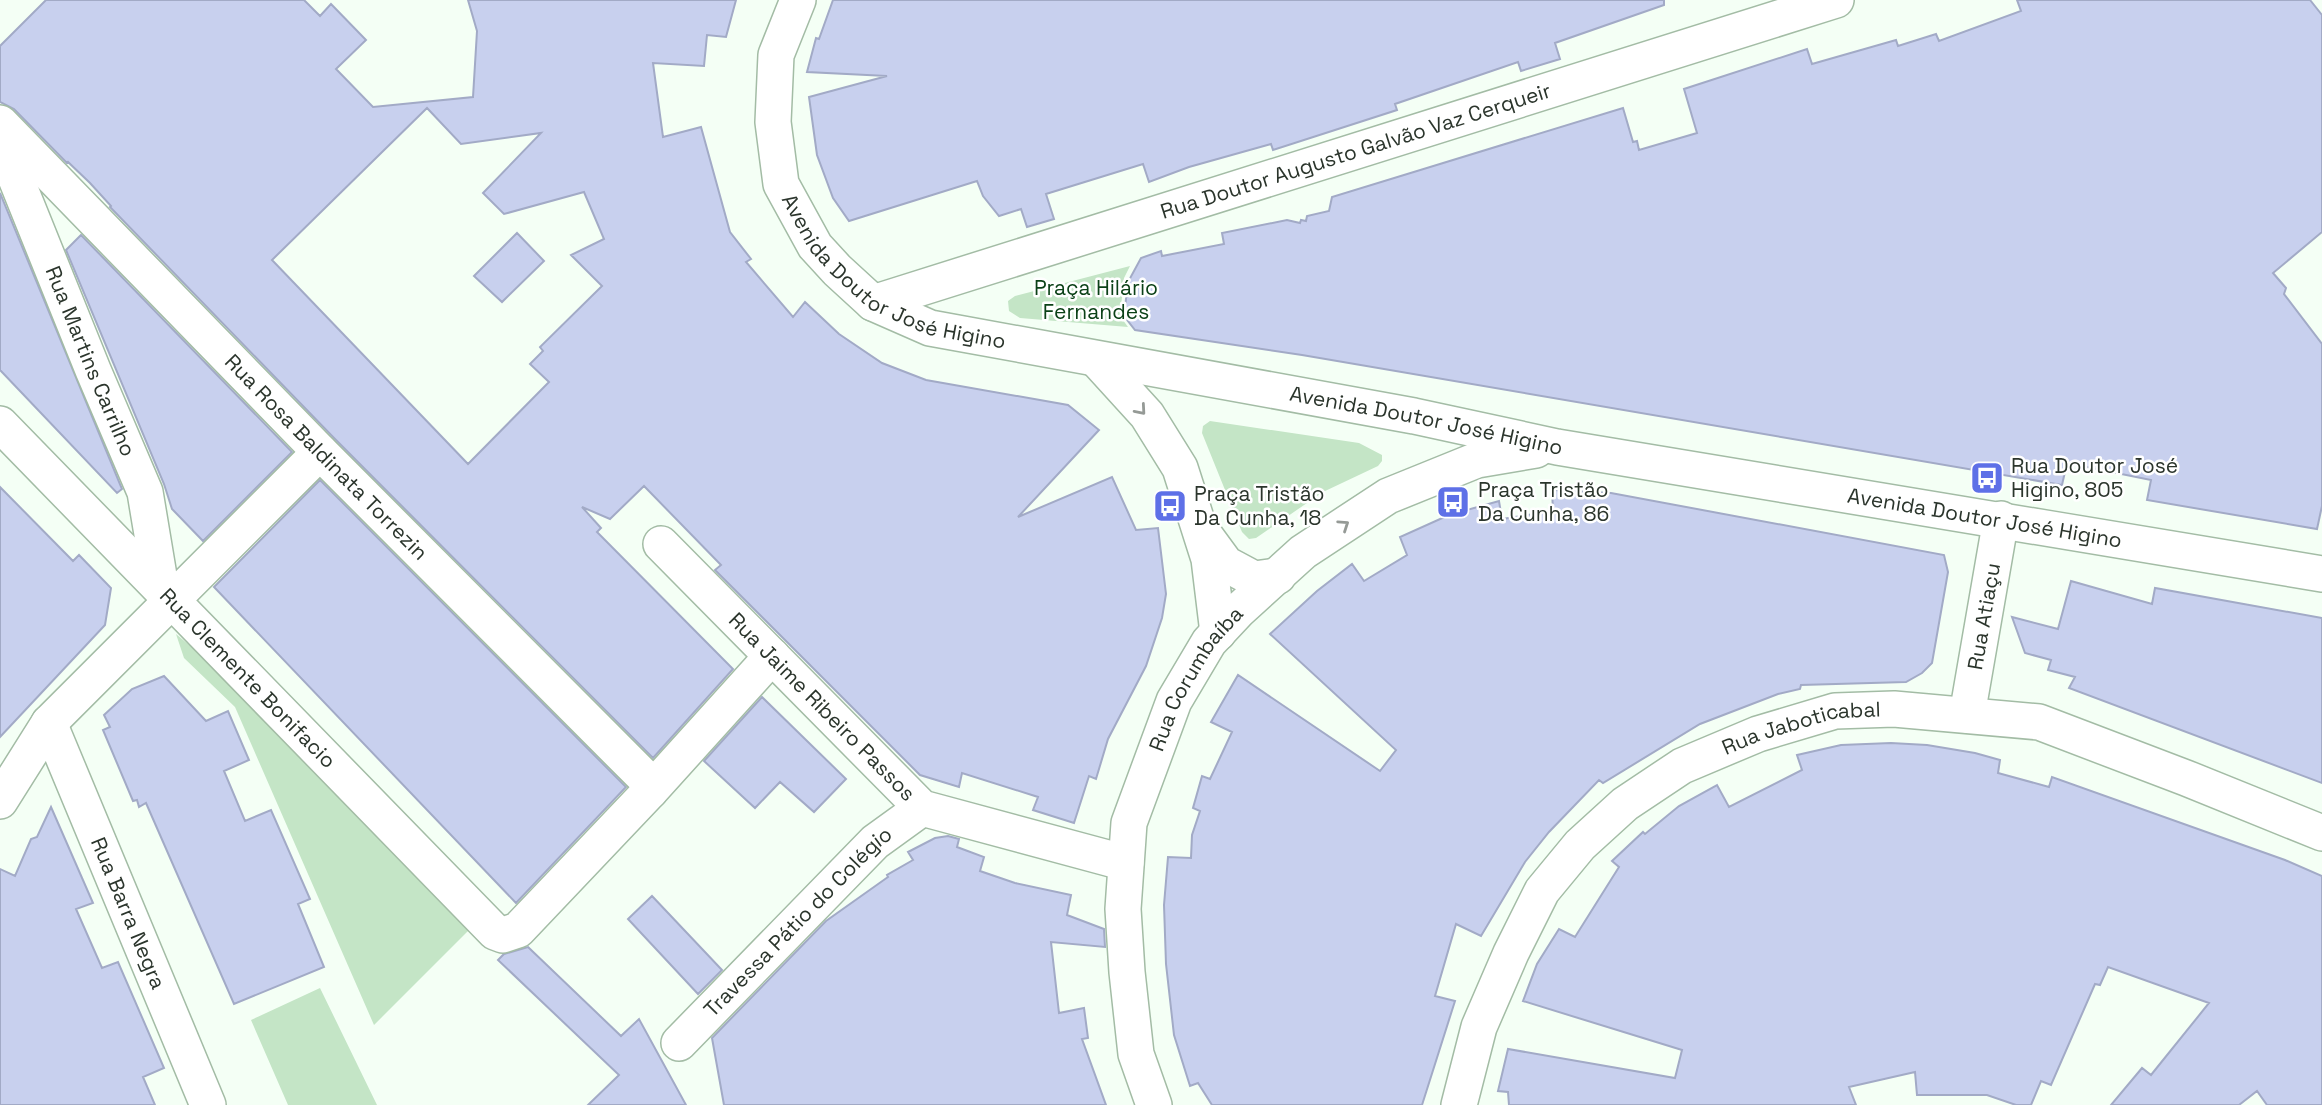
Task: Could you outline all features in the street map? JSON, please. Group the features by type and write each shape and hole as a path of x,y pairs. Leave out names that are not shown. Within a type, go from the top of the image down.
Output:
{"street":[{"name":"Avenida Doutor José Higino","path":"798,0 776,55 772,122 781,184 815,246 873,303 930,328 1414,416 1557,447 2322,574"},
{"name":"Rua Doutor Augusto Galvão Vaz Cerqueir","path":"873,303 1836,0"},
{"name":"Rua Rosa Baldinata Torrezin","path":"0,123 320,452 645,778 650,792"},
{"name":"Rua Martins Carrilho","path":"0,139 145,492 166,593"},
{"path":"1096,359 1153,424 1180,468 1209,559 1218,632"},
{"path":"1414,416 1431,444 1438,477"},
{"name":"Rua Clemente Bonifacio","path":"0,424 495,932 503,935 519,930 650,792"},
{"name":"Rua Corumbaíba","path":"1154,1105 1136,1054 1130,1000 1123,909 1129,822 1174,701 1209,642 1303,552 1388,496 1477,460 1557,447"},
{"path":"0,801 49,723 166,593 320,452"},
{"name":"Rua Atiaçu","path":"1967,715 2001,519"},
{"path":"1202,531 1226,564 1254,579 1278,576"},
{"name":"Rua Jaime Ribeiro Passos","path":"661,544 922,808 1126,863"},
{"path":"650,792 772,656"},
{"name":"Rua Jaboticabal","path":"1460,1105 1479,1027 1542,891 1580,845 1625,804 1682,766 1758,734 1835,711 1894,709 2039,722 2322,833"},
{"name":"Rua Barra Negra","path":"49,723 208,1105"},
{"name":"Travessa Pátio do Colégio","path":"679,1043 875,842 922,808"}],"green space":[{"name":"Praça Hilário Fernandes","path":"1130,266 1124,278 1120,316 1128,327 1020,318 1009,311 1008,301 1015,296"},
{"path":"1210,421 1359,443 1382,455 1382,461 1378,466 1323,492 1256,538 1249,539 1242,532 1202,433 1203,426"},
{"path":"176,634 236,684 470,929 374,1025 235,707 184,658"},
{"path":"320,988 377,1105 288,1105 251,1020"}],"building":[{"path":"46,0 304,0 320,16 331,4 366,40 336,69 373,107 473,97 477,31 468,0 736,0 726,37 707,35 704,66 653,63 663,137 701,127 730,232 751,259 746,262 793,317 805,302 839,334 882,363 926,380 1068,405 1099,430 1018,517 1112,477 1136,530 1158,528 1166,594 1162,618 1146,666 1108,739 1096,779 1089,776 1074,823 1033,810 1038,797 962,773 959,787 920,775 715,570 721,565 644,486 610,519 582,507 601,528 597,532 733,669 653,758 334,438 110,207 90,183 14,109 0,102 0,46","holes":["427,108 461,144 541,133 483,193 504,214 584,192 604,239 571,255 602,286 540,347 543,351 530,364 549,382 468,464 272,260"]},
{"path":"833,0 1664,0 1664,5 1555,43 1560,59 1521,71 1518,62 1395,104 1397,110 1273,150 1271,144 1189,167 1149,182 1143,164 1046,194 1054,219 1027,227 1021,209 999,216 983,196 977,181 849,221 833,198 817,155 809,97 887,76 807,72 816,38 819,39"},
{"path":"2017,0 2310,0 2322,15 2322,232 2273,273 2286,288 2284,294 2322,344 2322,506 2317,529 2147,500 2151,480 2067,463 2062,485 1302,355 1135,330 1124,316 1128,282 1141,258 1161,251 1162,256 1224,244 1222,233 1287,220 1300,223 1301,220 1306,221 1307,216 1329,211 1332,197 1623,108 1633,142 1637,141 1639,150 1697,133 1684,89 1807,49 1812,64 1896,40 1898,46 1936,34 1939,41 2021,11"},
{"path":"0,193 122,489 117,493 0,370"},
{"path":"517,233 544,261 502,302 474,276"},
{"path":"81,235 292,452 203,541 172,509 66,250"},
{"path":"320,480 626,787 516,903 214,587"},
{"path":"0,487 73,561 79,555 111,588 105,625 0,737"},
{"path":"1552,490 1611,493 1944,555 1948,572 1932,663 1922,673 1906,682 1801,685 1800,689 1778,694 1700,724 1603,783 1599,780 1549,832 1525,862 1481,936 1456,924 1435,996 1455,1001 1422,1105 1212,1105 1198,1083 1190,1086 1174,1035 1166,964 1164,905 1168,857 1191,858 1192,835 1200,811 1193,808 1202,776 1210,779 1232,732 1211,722 1238,675 1380,771 1396,750 1270,634 1317,591 1352,564 1364,581 1407,555 1400,537 1449,515 1499,501 1502,519 1553,511"},
{"path":"2071,581 2152,604 2155,588 2322,618 2322,783 2069,688 2075,677 2048,670 2051,660 2025,653 2012,617 2058,629"},
{"path":"164,676 206,721 228,711 249,760 224,771 245,821 271,810 310,899 298,904 324,967 234,1004 146,803 139,807 137,800 133,801 103,730 110,727 104,715 132,689"},
{"path":"762,697 846,779 814,812 780,782 755,808 704,761"},
{"path":"1841,745 1927,745 2000,760 1998,773 2049,787 2052,777 2285,860 2322,876 2322,1105 2267,1105 2257,1091 2239,1105 2111,1105 2142,1068 2151,1075 2209,1003 2108,967 2100,985 2095,984 2051,1085 2041,1081 2031,1105 2016,1105 1987,1095 1917,1095 1915,1072 1849,1087 1856,1105 1509,1105 1508,1092 1498,1091 1508,1049 1675,1078 1682,1050 1523,1001 1537,964 1559,929 1575,937 1619,867 1612,861 1643,832 1645,834 1679,806 1717,785 1729,807 1802,770 1797,755"},
{"path":"51,807 93,903 76,909 102,968 118,962 164,1068 143,1077 155,1105 0,1105 0,869 15,876 31,839 37,837"},
{"path":"948,836 959,839 957,847 984,857 980,871 1015,883 1071,895 1067,915 1104,929 1105,947 1051,942 1059,1013 1084,1008 1088,1038 1082,1039 1106,1105 724,1105 712,1038 826,921 888,877 887,875 913,860 908,852 935,838"},
{"path":"652,896 722,970 698,994 628,919"},
{"path":"528,947 621,1036 639,1019 686,1105 588,1105 619,1075 498,960 504,954"}],"place":[{"name":"Rua Doutor José Higino, 805","path":"1987,478"},
{"name":"Praça Tristão Da Cunha, 86","path":"1453,502"},
{"name":"Praça Tristão Da Cunha, 18","path":"1170,506"}]}
